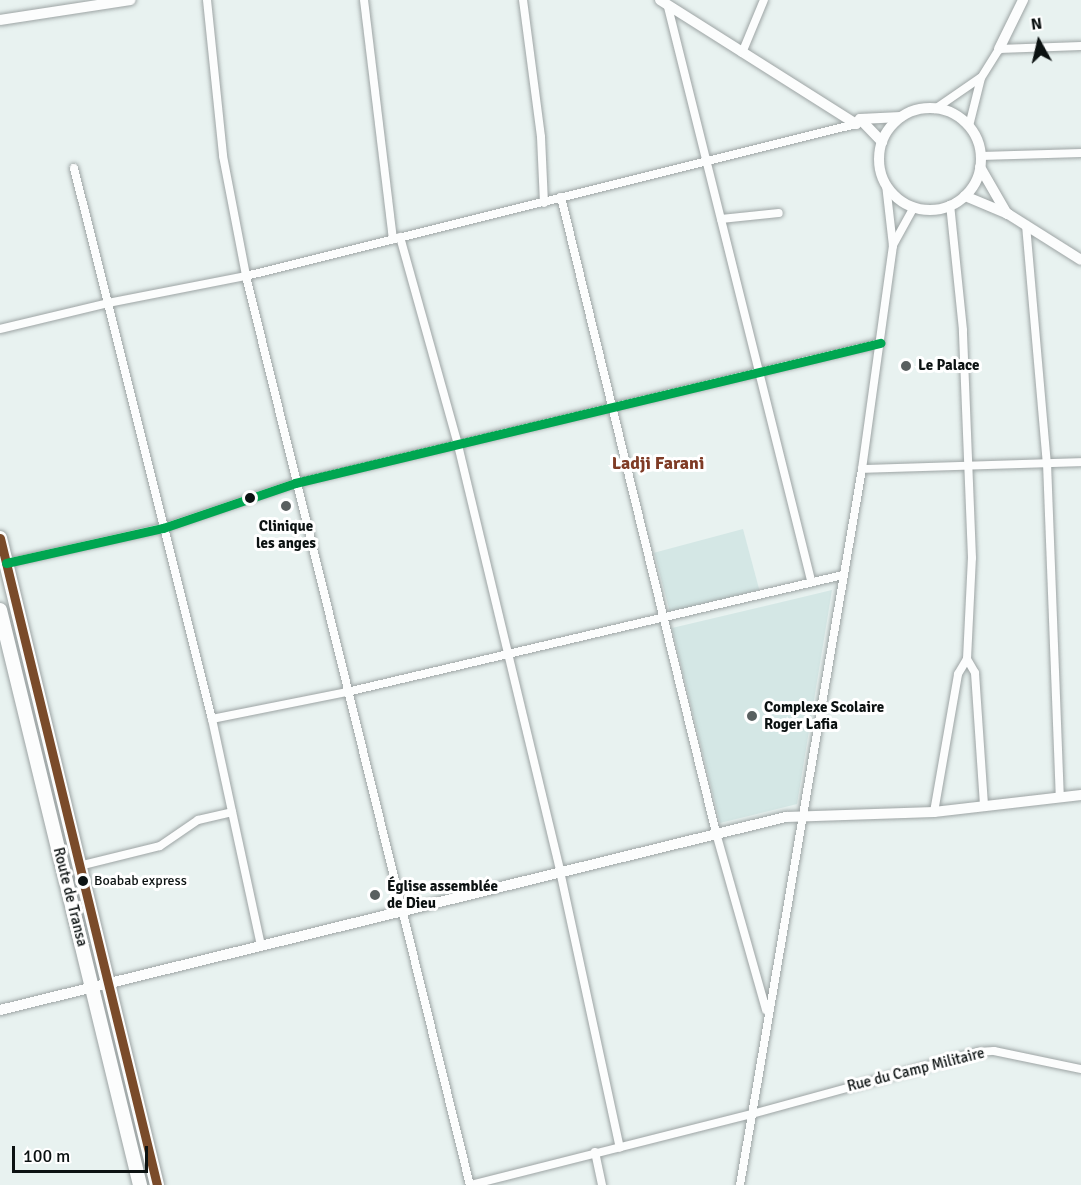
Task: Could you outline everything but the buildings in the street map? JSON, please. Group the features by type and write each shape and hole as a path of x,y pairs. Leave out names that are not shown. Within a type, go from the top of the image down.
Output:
{"main road":[{"name":"Route de Transa","path":"0,538 157,1185"},
{"name":"Route de Transa","path":"0,610 140,1185"}],"street":[{"path":"0,20 130,0"},
{"path":"207,0 223,156 246,276 295,483 471,1185"},
{"path":"364,0 397,238 458,445 560,871 620,1148"},
{"path":"524,0 541,137 544,203"},
{"path":"742,53 764,0"},
{"path":"1008,214 981,162 969,126 981,78 999,49 1023,0"},
{"path":"664,4 858,122 882,142"},
{"path":"664,4 760,369 811,580"},
{"path":"999,49 1081,46"},
{"path":"0,329 108,303 246,276 707,164 858,122 901,117 935,109 981,78"},
{"path":"935,109 953,114 969,126"},
{"path":"740,1185 767,1013 861,469 880,343 893,246 886,185 879,156 882,142 901,117"},
{"path":"981,162 1081,153"},
{"path":"886,185 898,199 914,207 932,210 950,206 965,196 981,162"},
{"path":"74,168 212,718 261,945"},
{"path":"965,196 1008,214 1081,260"},
{"path":"561,198 716,833 767,1013"},
{"path":"934,812 958,674 967,659 972,558 970,467 957,243 950,206"},
{"path":"893,246 914,207"},
{"path":"721,219 779,213"},
{"path":"1026,225 1047,463 1060,796"},
{"path":"6,563 163,528 295,483 458,445 760,369 880,343"},
{"path":"861,469 1081,462"},
{"path":"212,718 347,692 662,618 811,580 843,575"},
{"path":"967,659 975,673 984,805"},
{"path":"0,1010 716,833 802,815 934,812 1081,795"},
{"path":"79,866 160,846 198,820 232,812"},
{"name":"Rue du Camp Militaire","path":"471,1185 752,1114 978,1052 994,1051 1081,1069"},
{"path":"595,1152 602,1185"}],"shaded area":[{"path":"743,529 759,590 670,614 654,553"},
{"name":"Complexe Scolaire Roger Lafia","path":"832,590 797,804 720,823 672,628"}],"transit line":[{"path":"6,563 163,528 295,483 880,343"},
{"path":"0,538 157,1185"}],"place":[{"name":"Le Palace","path":"906,366"},
{"name":"Clinique les anges","path":"286,506"},
{"name":"Complexe Scolaire Roger Lafia","path":"752,716"},
{"name":"Boabab express","path":"83,881"},
{"name":"Église assemblée de Dieu","path":"375,895"}],"district":[{"name":"Ladji Farani","path":"658,463"}]}
